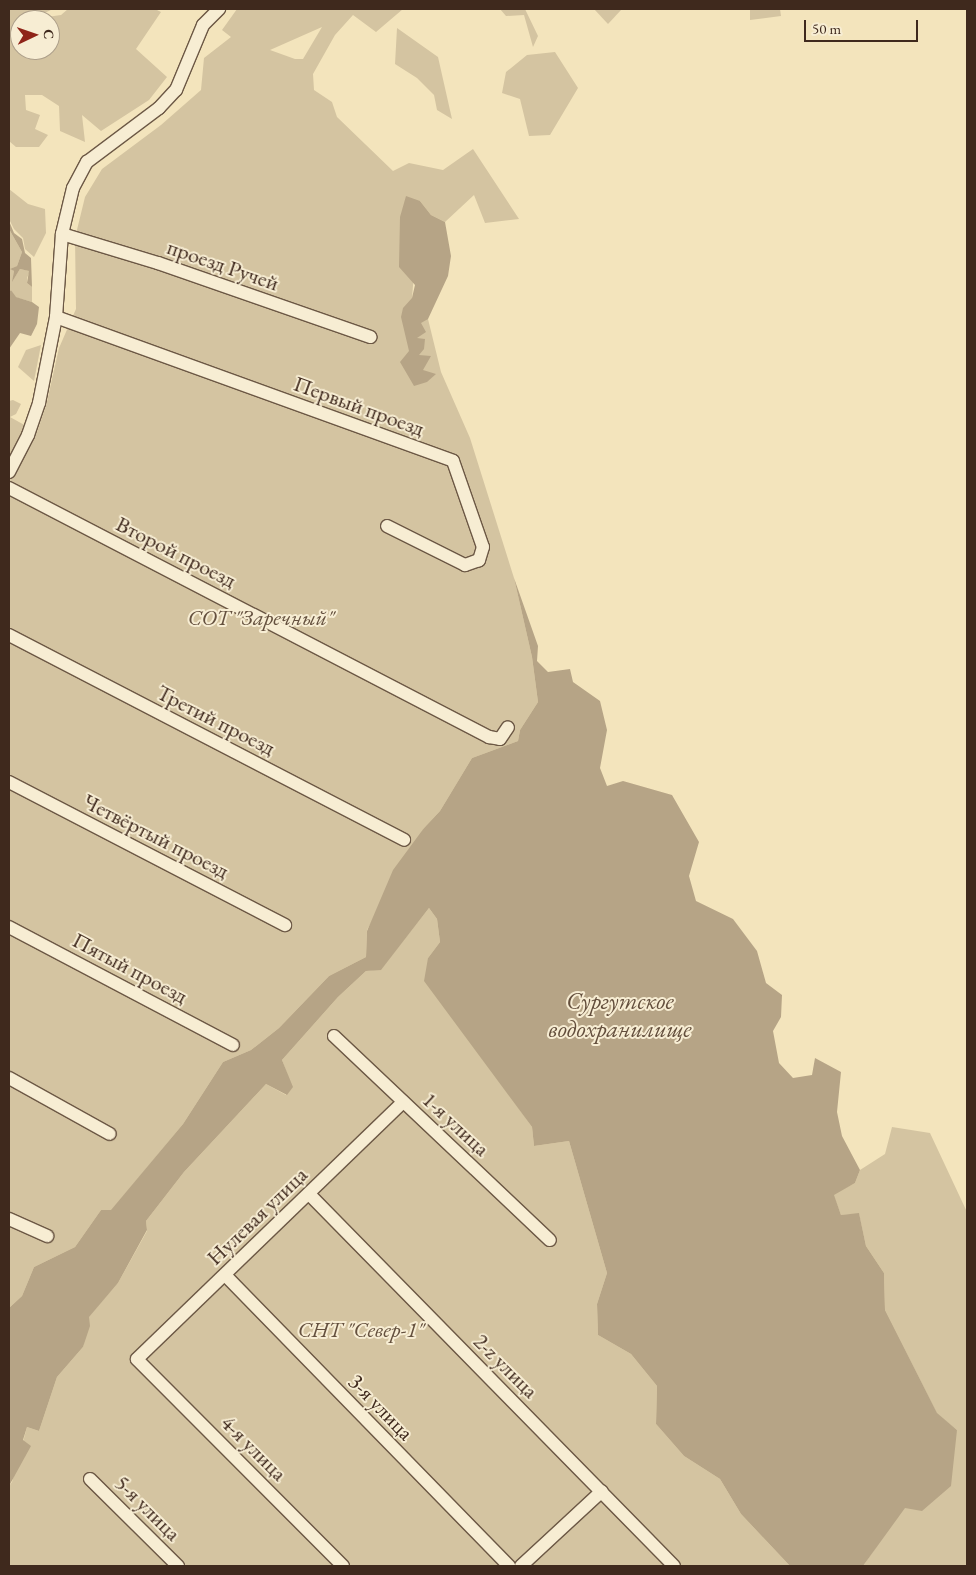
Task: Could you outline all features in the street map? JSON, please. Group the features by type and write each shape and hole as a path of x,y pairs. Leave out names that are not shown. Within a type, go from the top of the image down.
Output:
{"street":[{"path":"9,472 28,435 39,403 56,318 62,234 73,188 87,162 159,108 176,90 187,70 203,25 219,9"},
{"name":"проезд Ручей","path":"62,234 158,263 370,337"},
{"name":"Первый проезд","path":"56,318 453,461 483,548 479,560 465,565 387,526"},
{"name":"Второй проезд","path":"9,488 489,736 500,738 508,727"},
{"name":"Третий проезд","path":"9,635 404,840"},
{"name":"Четвёртый проезд","path":"9,782 285,925"},
{"name":"Пятый проезд","path":"9,927 233,1045"},
{"name":"1-я улица","path":"334,1036 550,1240"},
{"path":"9,1078 110,1134"},
{"name":"Нулевая улица","path":"137,1359 403,1102"},
{"name":"2-z улица","path":"309,1194 674,1566"},
{"path":"9,1219 47,1236"},
{"name":"3-я улица","path":"225,1275 509,1566"},
{"name":"4-я улица","path":"137,1359 343,1566"},
{"name":"5-я улица","path":"90,1479 178,1566"},
{"path":"520,1566 602,1491"}],"green space":[{"path":"9,9 53,9 10,10 10,60 60,60 60,15 68,9 155,9 161,12 136,49 167,77 149,100 101,131 82,115 85,142 60,131 59,106 42,95 25,95 26,110 40,115 35,129 48,135 39,147 16,147 9,141"},
{"name":"СОТ \"Заречный\"","path":"237,9 403,9 376,32 353,15 335,35 313,74 314,90 332,102 337,117 393,171 409,163 443,170 473,149 519,219 485,223 474,195 445,222 431,215 420,201 412,298 428,319 441,372 470,438 514,578 532,657 538,702 520,730 518,741 472,758 440,811 424,828 367,930 366,957 329,976 279,1028 251,1050 223,1062 183,1124 111,1211 101,1210 75,1247 34,1267 22,1296 9,1308 9,401 13,400 21,404 16,414 10,417 37,432 46,406 59,348 76,309 75,238 85,197 102,169 161,125 201,90 204,58 231,37 222,30","holes":["322,27 303,59 295,59 270,50"]},
{"path":"500,9 525,9 538,36 533,47 524,15 506,16"},
{"path":"594,9 622,9 608,24"},
{"path":"750,9 780,9 781,16 750,20"},
{"path":"397,28 438,57 452,119 437,110 434,95 417,78 395,64"},
{"path":"555,52 578,88 550,135 529,136 520,99 502,93 506,72 527,55"},
{"path":"9,189 28,204 45,209 46,233 34,257 25,249 23,238 14,229 9,219"},
{"path":"9,229 22,252 17,266 11,269 14,271 13,280 20,269 30,271 27,283 32,287 32,302 15,297 11,290 9,292"},
{"path":"41,345 34,381 18,367 26,350"},
{"name":"СНТ \"Север-1\"","path":"429,908 437,919 440,942 428,958 505,1089 532,1127 534,1146 569,1141 607,1273 597,1304 598,1335 631,1354 657,1386 656,1424 684,1456 720,1479 741,1514 790,1566 9,1566 9,1486 12,1482 27,1427 39,1431 57,1377 83,1347 88,1317 118,1283 147,1231 146,1221 184,1172 266,1084 286,1095 292,1087 282,1060 338,997 366,971 381,969"},
{"path":"892,1127 930,1133 967,1212 967,1566 863,1566 957,1430 937,1414 885,1310 884,1273 866,1246 859,1214 841,1215 833,1194 855,1183 860,1170 885,1154"}],"water":[{"path":"406,196 420,201 431,215 445,222 451,256 448,276 428,319 421,323 426,332 417,338 425,339 424,349 419,355 431,356 423,370 436,374 427,382 414,386 400,362 409,351 401,317 403,308 412,298 415,285 399,267 400,217"},
{"path":"9,221 14,233 22,239 25,253 31,258 32,287 27,283 29,271 20,269 12,282 14,271 10,269 17,266 22,252 9,229"},
{"path":"11,290 16,297 32,302 39,307 37,324 31,336 20,333 9,349 9,292"},
{"name":"Сургутское водохранилище","path":"514,578 538,646 537,661 548,672 570,669 573,682 600,701 607,730 600,768 607,786 623,781 672,795 699,842 689,876 696,901 733,919 757,951 766,983 782,995 781,1017 773,1031 779,1063 793,1078 812,1075 815,1058 841,1072 837,1112 842,1136 860,1170 855,1183 834,1195 841,1215 859,1213 866,1246 884,1273 885,1310 937,1413 957,1430 951,1486 922,1511 905,1508 863,1566 790,1566 741,1514 720,1479 684,1456 656,1424 657,1386 631,1354 598,1335 597,1304 607,1273 569,1141 534,1146 532,1127 424,981 428,958 440,942 437,919 429,908 381,970 366,971 338,997 282,1060 293,1087 287,1095 266,1084 184,1172 146,1221 147,1230 118,1283 89,1317 90,1326 83,1347 57,1377 39,1431 27,1427 23,1440 31,1446 9,1486 9,1308 22,1296 34,1267 75,1247 101,1210 111,1210 183,1124 223,1062 251,1050 279,1028 329,976 366,957 367,931 393,870 424,828 440,811 472,758 518,741 520,730 538,702 532,657"}]}
